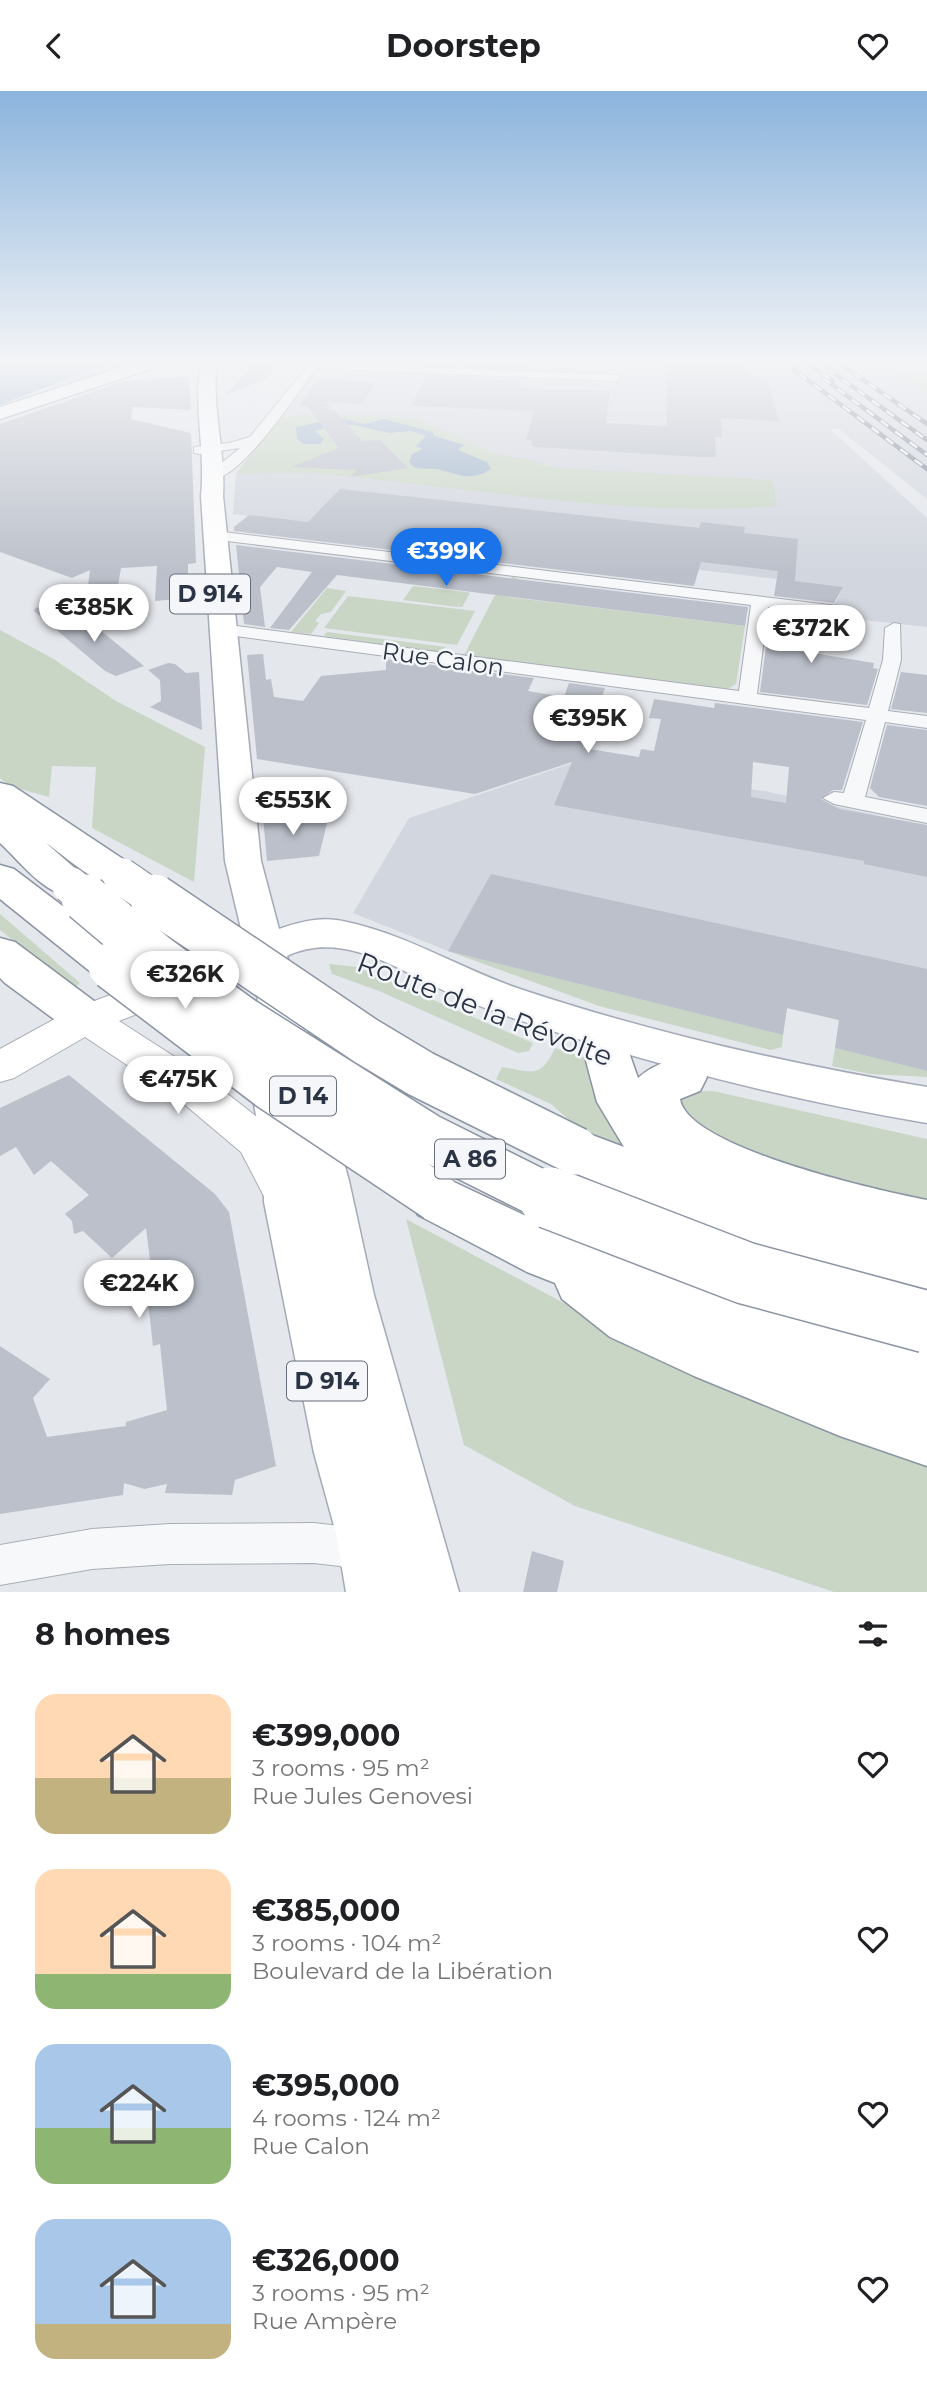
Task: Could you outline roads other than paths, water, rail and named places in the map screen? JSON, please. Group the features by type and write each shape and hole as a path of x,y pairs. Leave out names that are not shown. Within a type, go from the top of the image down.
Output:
{"highway":[{"path":"0,794 304,1002 421,1074 576,1151 713,1206 843,1249 927,1266"},
{"name":"A 86","path":"0,823 155,957 243,1021 427,1137 568,1207 745,1273 927,1322"},
{"name":"A 86","path":"0,878 220,1053 333,1132 437,1198 547,1254 692,1308 927,1374"},
{"path":"0,953 21,972 86,1019"},
{"path":"608,1057 617,1097 628,1118 641,1133 666,1151 728,1178 927,1225"},
{"path":"683,1077 666,1082 655,1092 654,1101 665,1127 682,1143 707,1156 816,1197"},
{"path":"547,1254 631,1317 840,1405 927,1434"}],"main road":[{"name":"D 914","path":"212,433 216,453 215,532 224,714"},
{"name":"D 914","path":"216,453 207,517 224,714 256,953 287,1154 288,1202 343,1453 375,1576"},
{"name":"Route de la Révolte","path":"256,953 307,932 344,934 379,945 470,987 561,1018 731,1068 927,1105"},
{"name":"Route de la Révolte","path":"256,953 348,956 453,1001 608,1057 683,1077 927,1126"},
{"path":"0,1067 86,1019 256,953"},
{"name":"D 14","path":"256,953 325,1181 348,1295 427,1592"},
{"path":"561,1018 586,1027 598,1036 606,1046 608,1057"},
{"path":"86,1019 192,1088 256,1140 288,1202"}],"street":[{"path":"216,453 252,440 258,433"},
{"path":"215,532 832,610"},
{"path":"747,699 760,601"},
{"path":"894,628 892,660 844,800 927,816"},
{"name":"Rue Calon","path":"221,629 927,722"},
{"path":"0,1565 92,1549 170,1544 314,1543 340,1546 375,1576"}],"water":[{"path":"297,433 317,433 324,439 320,444 304,444 297,439"},
{"path":"417,433 433,433 434,436 464,445 458,450 487,462 491,469 469,476 414,467 409,462 412,454 423,449 416,446 426,436"}],"railway":[{"path":"879,433 927,469"},
{"path":"897,433 927,455"},
{"path":"917,433 927,440"}]}
